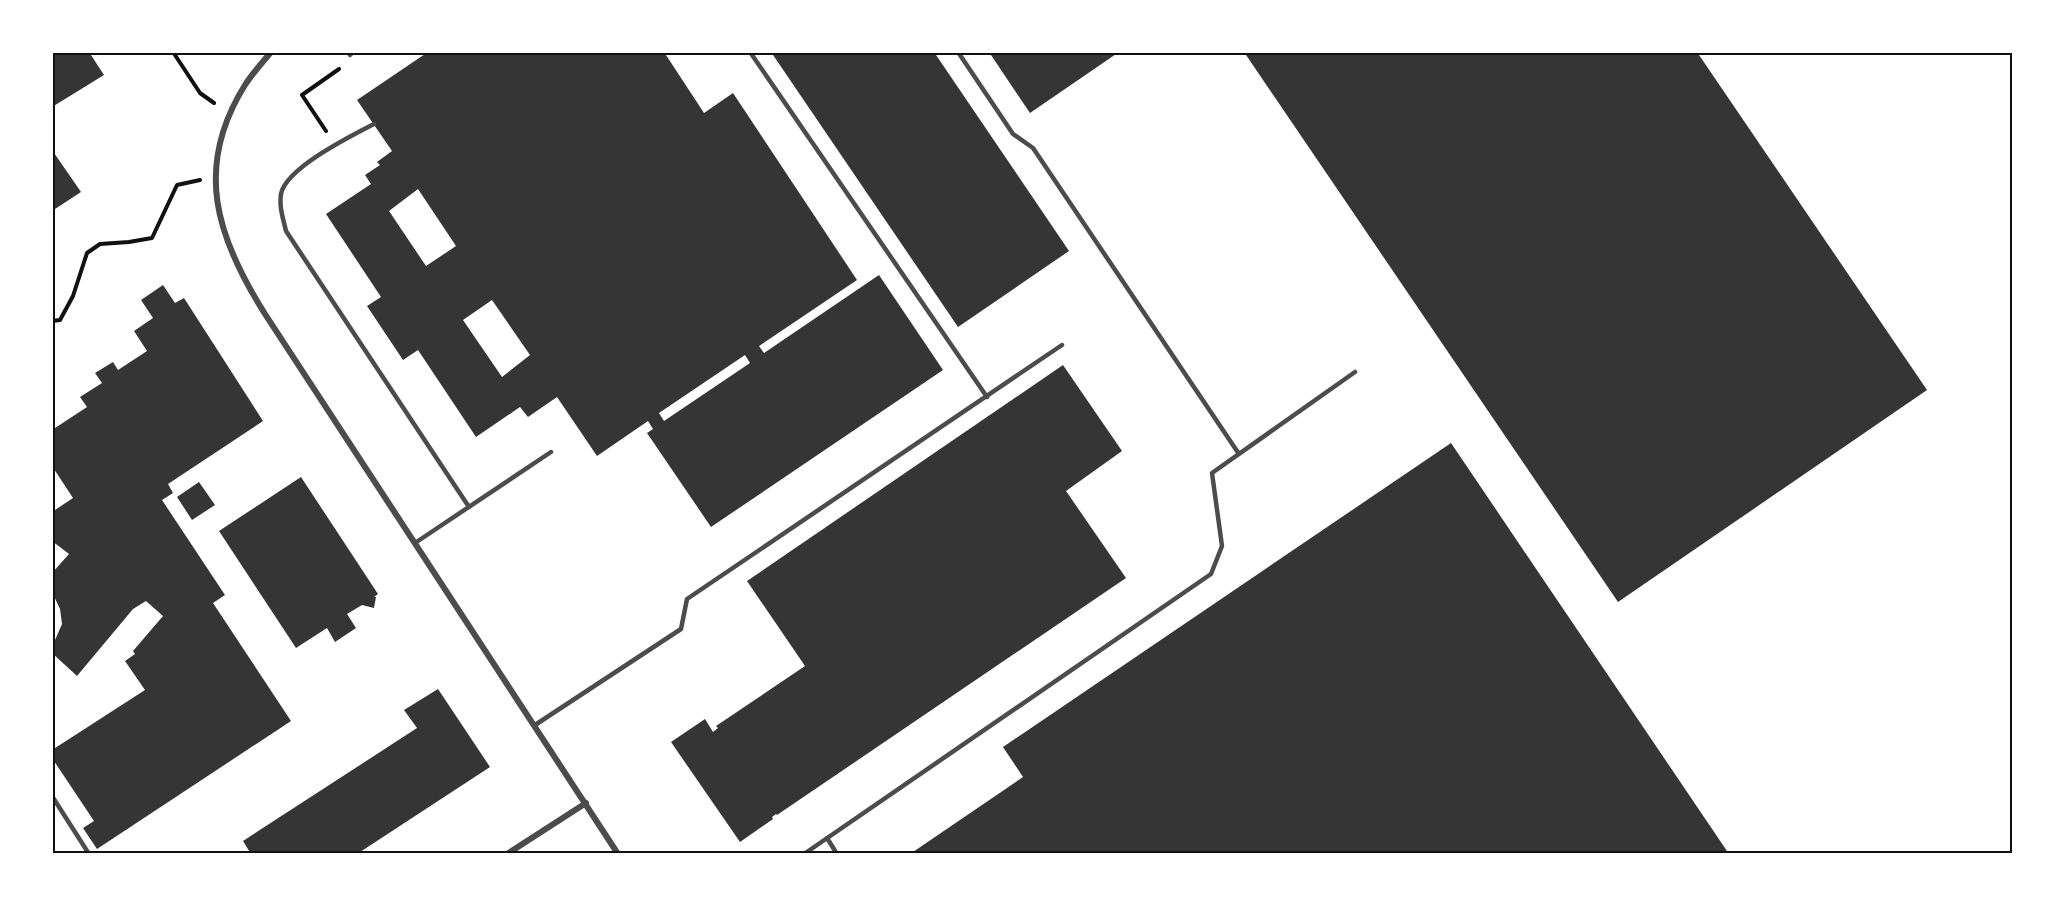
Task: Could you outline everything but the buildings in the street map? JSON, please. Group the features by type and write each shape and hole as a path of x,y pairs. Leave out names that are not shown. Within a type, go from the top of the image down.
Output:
{"street":[{"path":"271,52 245,85 230,114 219,148 215,177 217,205 228,246 245,281 618,854"},
{"path":"507,854 586,803"}],"lane":[{"path":"750,52 987,397"},
{"path":"958,52 1013,134 1033,148 1239,454"},
{"path":"374,124 335,144 290,177 281,192 280,210 286,231 469,507"},
{"path":"535,726 681,629 687,599 1062,345"},
{"path":"804,854 1211,574 1222,546 1212,473 1355,372"},
{"path":"415,543 551,452"},
{"path":"52,796 89,854"},
{"path":"827,838 837,854"}],"path":[{"path":"173,52 200,93 230,114"},
{"path":"335,72 302,96 335,144"},
{"path":"52,321 60,320 73,296 87,253 100,244 152,238 177,185 215,177"}]}
